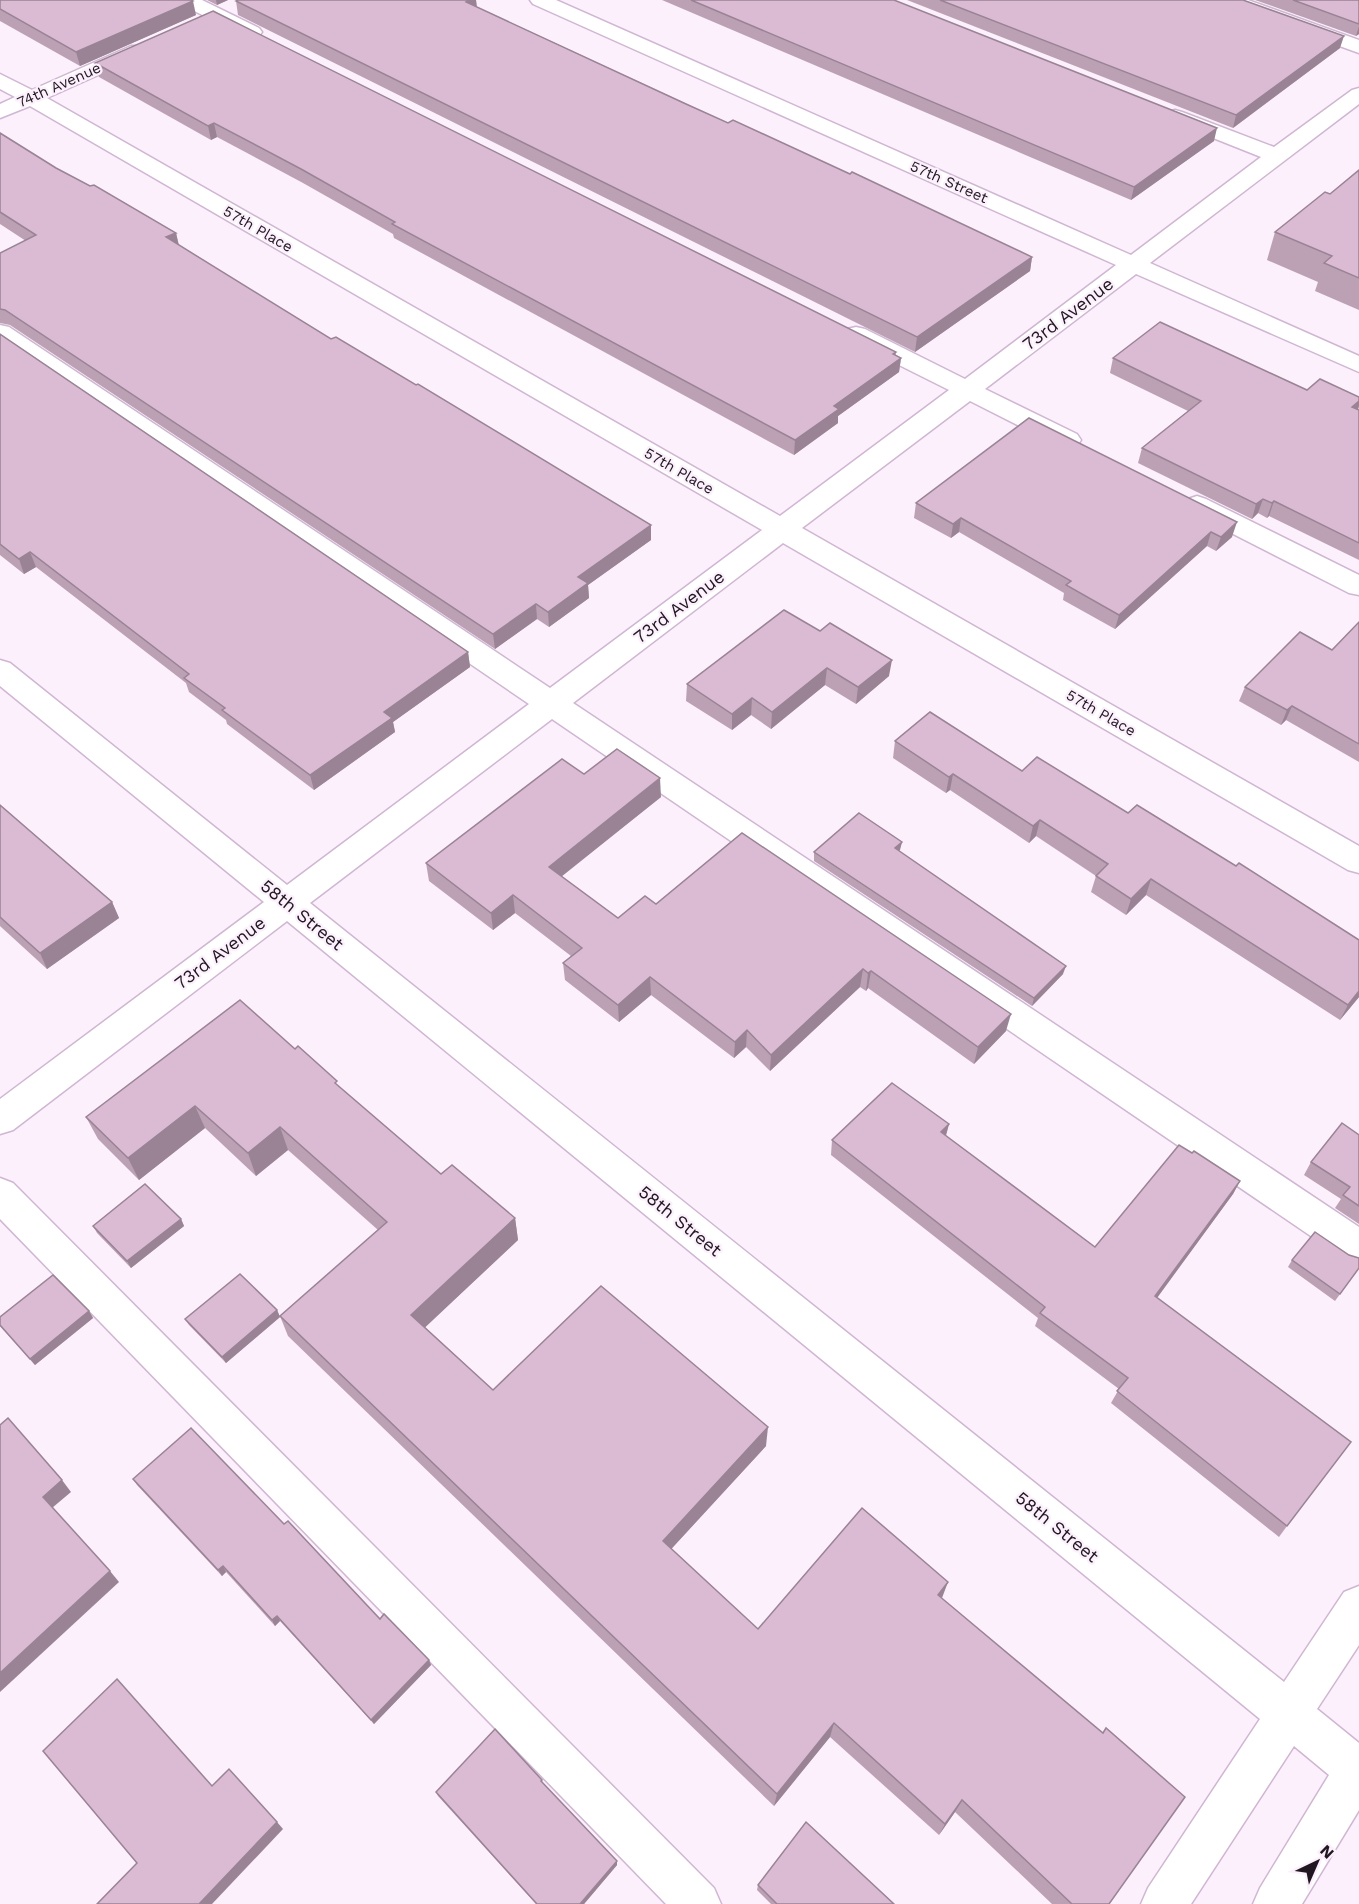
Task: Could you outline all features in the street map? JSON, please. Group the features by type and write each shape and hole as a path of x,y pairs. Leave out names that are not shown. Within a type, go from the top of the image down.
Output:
{"street":[{"path":"187,0 267,40"},
{"name":"57th Street","path":"540,0 1359,365"},
{"path":"1230,0 1359,47"},
{"path":"195,25 242,4"},
{"name":"74th Avenue","path":"0,112 152,44"},
{"name":"57th Place","path":"0,80 1359,861"},
{"name":"73rd Avenue","path":"0,1119 1359,94"},
{"path":"1157,108 1277,156"},
{"path":"832,322 1086,450"},
{"path":"0,332 1359,1248"},
{"path":"1181,497 1359,586"},
{"name":"58th Street","path":"0,670 1358,1771"},
{"path":"0,1194 698,1904"},
{"path":"1164,1904 1359,1607"},
{"path":"1276,1904 1358,1771"}],"building":[{"path":"0,0 193,1 76,52 0,9"},
{"path":"469,0 466,2 686,104 728,123 733,120 850,174 852,172 1032,257 917,337 236,1"},
{"path":"691,0 894,0 1217,128 1134,187"},
{"path":"940,0 1243,0 1344,36 1236,115"},
{"path":"1293,0 1359,0 1359,24"},
{"path":"213,11 896,352 893,354 901,358 834,406 839,409 795,440 392,224 395,222 301,169 214,123 208,126 95,63"},
{"path":"0,133 56,168 90,186 94,185 176,233 166,237 331,339 336,337 416,385 418,384 651,525 578,577 588,583 548,612 536,604 493,634 5,310 0,309 0,253 36,235 0,212"},
{"path":"1359,170 1359,278 1324,263 1332,256 1275,232 1325,192 1330,194"},
{"path":"1160,322 1307,390 1320,379 1359,397 1359,401 1352,407 1359,410 1359,543 1274,501 1272,503 1263,499 1256,504 1142,448 1201,401 1113,358"},
{"path":"0,334 468,652 384,712 392,718 310,775 222,710 225,708 184,678 189,674 30,552 19,559 0,544"},
{"path":"1029,418 1237,522 1221,537 1211,532 1119,615 1066,585 1071,581 961,518 953,524 916,503"},
{"path":"784,610 820,631 830,623 892,660 858,687 827,668 772,712 752,698 732,714 687,684"},
{"path":"1359,622 1359,744 1292,706 1287,710 1245,687 1300,632 1332,650"},
{"path":"930,712 1022,771 1037,757 1128,813 1137,805 1236,866 1239,863 1359,940 1359,991 1348,1005 1151,879 1131,899 1096,876 1108,864 1040,820 1033,826 953,774 949,777 895,741"},
{"path":"617,749 660,778 549,867 618,918 645,896 656,904 742,833 1011,1014 978,1047 871,971 868,973 863,969 771,1055 747,1030 735,1042 650,977 618,1005 563,963 582,948 513,895 491,913 426,863 562,759 584,774"},
{"path":"0,805 112,902 40,953 0,917"},
{"path":"859,813 902,842 895,848 1066,966 1034,998 814,852"},
{"path":"240,1000 295,1049 298,1046 337,1081 335,1083 441,1174 452,1165 515,1218 411,1315 493,1390 601,1286 768,1427 663,1541 758,1629 862,1508 948,1582 938,1595 1103,1733 1106,1728 1185,1797 1109,1904 1072,1904 962,1800 945,1824 834,1723 777,1794 280,1316 387,1222 280,1127 248,1153 195,1106 128,1158 86,1117"},
{"path":"892,1083 949,1124 941,1132 1095,1247 1179,1145 1192,1153 1194,1151 1240,1181 1155,1296 1351,1442 1287,1526 1117,1391 1128,1378 1040,1313 1045,1307 832,1140"},
{"path":"1342,1123 1359,1135 1359,1206 1343,1195 1350,1187 1311,1162"},
{"path":"145,1184 181,1219 127,1261 93,1226"},
{"path":"1315,1232 1349,1255 1359,1258 1359,1268 1340,1294 1292,1260"},
{"path":"240,1274 277,1310 222,1357 185,1319"},
{"path":"53,1275 89,1311 30,1359 0,1325 0,1317"},
{"path":"8,1418 62,1480 43,1497 110,1571 0,1673 0,1425"},
{"path":"191,1428 284,1524 288,1521 380,1619 384,1614 429,1660 371,1720 277,1616 272,1620 223,1566 218,1570 133,1479"},
{"path":"117,1679 212,1786 229,1769 277,1822 199,1904 97,1904 137,1863 43,1751"},
{"path":"495,1729 617,1861 580,1904 537,1904 436,1792"},
{"path":"806,1822 894,1904 777,1904 758,1885"}]}
